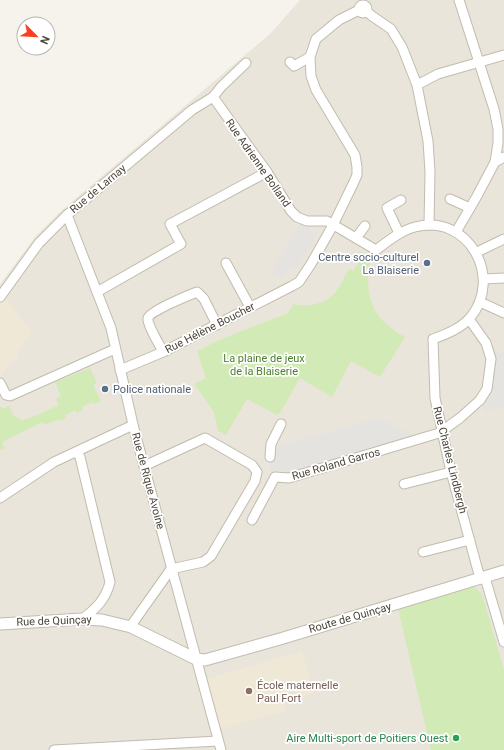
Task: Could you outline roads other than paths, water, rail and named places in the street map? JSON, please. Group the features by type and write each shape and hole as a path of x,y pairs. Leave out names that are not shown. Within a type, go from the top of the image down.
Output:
{"street":[{"path":"456,232 478,196 495,162 498,143 498,130 494,109 480,61 476,54 459,0"},
{"path":"429,225 430,172 428,141 417,84 402,47 392,29 372,16 365,6 339,20 316,39 310,58 311,76 316,90 355,155 357,167 357,175 333,224 376,250 399,233 415,227 429,225 443,227 456,232 468,240 477,252 482,267 484,288 480,302 469,318 486,343 491,360 487,389 480,400 460,418 442,431"},
{"path":"417,84 438,74 504,55"},
{"path":"290,62 294,66 310,58"},
{"name":"Rue de Larnay","path":"0,297 39,243 67,215 192,110 213,97 246,63"},
{"name":"Rue Adrienne Bolland","path":"213,97 267,172 291,211 297,217 307,221 327,221 333,224"},
{"path":"495,162 504,157"},
{"path":"97,292 181,244 170,224 267,172"},
{"path":"450,199 470,208"},
{"path":"399,233 387,208 401,200"},
{"name":"Rue de Rique Avoine","path":"67,215 111,328 133,425 219,746"},
{"name":"Rue Hélène Boucher","path":"120,370 163,352 299,282 311,264 333,224"},
{"path":"356,238 365,226"},
{"path":"477,252 504,239"},
{"path":"226,263 250,307"},
{"path":"484,279 504,278"},
{"path":"163,352 149,324 148,318 150,314 155,311 197,292 204,299 217,325"},
{"path":"480,302 504,313"},
{"name":"Rue Charles Lindbergh","path":"469,318 450,332 433,339 435,398 451,472 478,571 481,578 486,581 504,642"},
{"path":"0,383 6,395 10,396 115,349"},
{"path":"270,457 271,444 281,424"},
{"path":"0,498 54,462 133,425"},
{"name":"Rue Roland Garros","path":"252,520 275,477 289,478 418,440 442,431"},
{"path":"130,627 171,569 203,562 209,558 255,481 257,472 252,465 205,438 144,466"},
{"path":"77,452 80,457 110,582 108,591 103,600 82,619"},
{"path":"404,484 451,472"},
{"path":"423,552 470,540"},
{"name":"Route de Quinçay","path":"196,658 205,660 280,639 504,571"},
{"name":"Rue de Quinçay","path":"0,624 82,619 102,620 130,627 196,658"},
{"path":"54,750 219,746"}],"place":[{"name":"Centre socio-culturel La Blaiserie","path":"427,263"},
{"name":"Police nationale","path":"105,389"},
{"name":"École maternelle Paul Fort","path":"249,691"},
{"name":"Aire Multi-sport de Poitiers Ouest","path":"456,738"}],"park label":[{"name":"La plaine de jeux de la Blaiserie","path":"264,364"}]}
